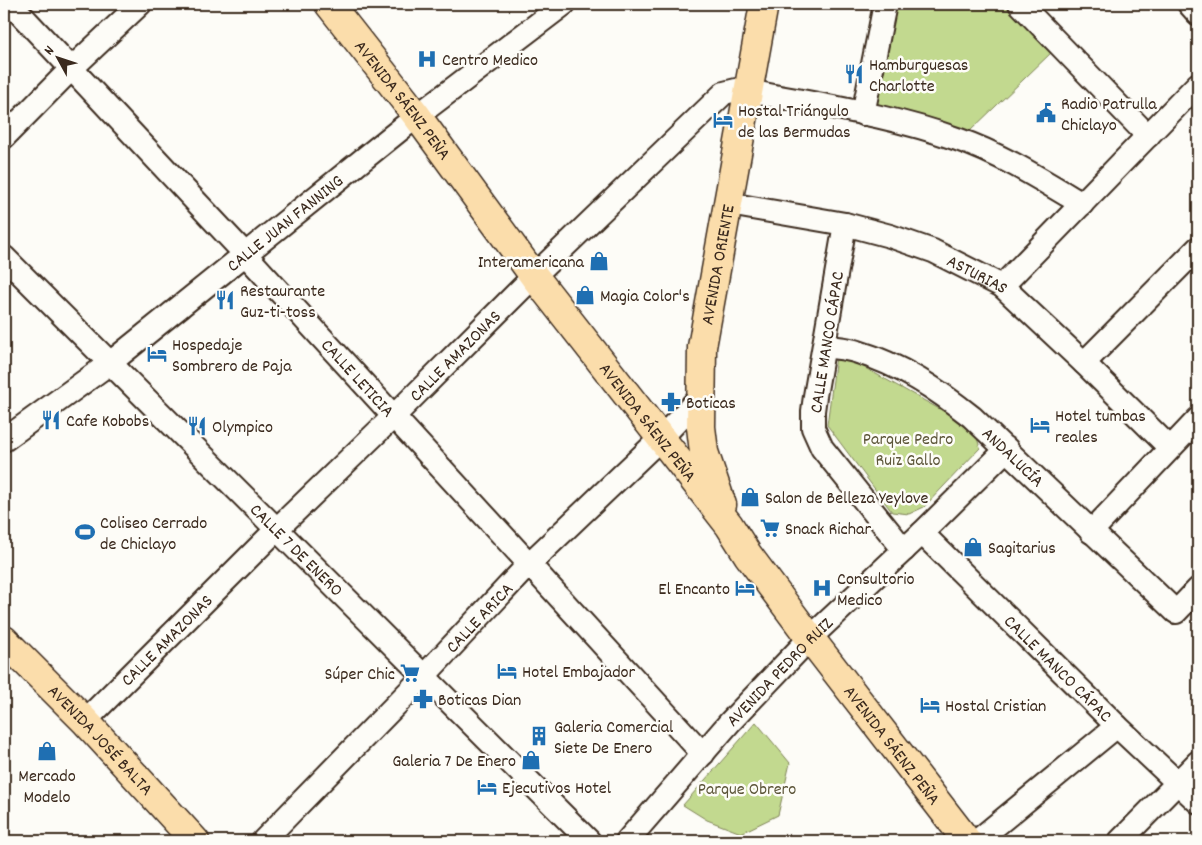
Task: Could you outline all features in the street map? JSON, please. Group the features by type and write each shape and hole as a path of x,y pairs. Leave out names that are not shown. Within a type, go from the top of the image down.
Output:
{"main road":[{"name":"AVENIDA SÁENZ PEÑA","path":"329,4 417,116 534,276 729,525 748,555 810,638 967,841"},
{"name":"AVENIDA ORIENTE","path":"729,525 704,452 700,397 702,347 764,4"},
{"name":"AVENIDA JOSÉ BALTA","path":"4,640 85,721 195,841"}],"street":[{"name":"CALLE LETICIA","path":"11,4 245,254 702,754"},
{"path":"4,137 72,68 140,4"},
{"name":"CALLE JUAN FANNING","path":"4,440 110,364 417,116 564,4"},
{"path":"863,114 885,4"},
{"path":"1020,4 1148,136"},
{"path":"1189,4 1198,14"},
{"path":"1002,286 1198,84"},
{"name":"CALLE AMAZONAS","path":"85,721 534,276 724,93 736,90 748,91 907,124 958,139 1000,158 1082,204"},
{"name":"ASTURIAS","path":"729,204 845,224 890,236 933,251 1002,286 1170,448"},
{"name":"CALLE MANCO CÁPAC","path":"845,224 813,411 813,428 822,448 904,550"},
{"path":"1084,363 1198,248"},
{"name":"CALLE 7 DE ENERO","path":"4,258 589,841"},
{"name":"ANDALUCÍA","path":"824,346 857,351 920,379 972,417 1176,612 1198,589"},
{"name":"CALLE ARICA","path":"263,841 423,677 529,564 661,438 700,397"},
{"path":"1091,532 1198,419"},
{"name":"AVENIDA PEDRO RUIZ","path":"627,841 730,722 810,638 922,533 1006,450"},
{"name":"CALLE MANCO CÁPAC","path":"922,533 1117,726 1180,783 1198,802"},
{"path":"977,841 1117,726"},
{"path":"1120,841 1180,783 1198,762"}],"green space":[{"path":"894,4 1007,4 1053,51 969,132 875,108"},
{"name":"Parque Pedro Ruiz Gallo","path":"836,357 847,358 974,428 980,448 924,507 909,514 892,512 827,425"},
{"name":"Parque Obrero","path":"756,722 790,763 778,815 741,833 707,820 683,805"}],"place":[{"name":"Centro Medico","path":"427,59"},
{"name":"Hamburguesas Charlotte","path":"854,74"},
{"name":"Radio Patrulla Chiclayo","path":"1046,113"},
{"name":"Hostal Triángulo de las Bermudas","path":"723,120"},
{"name":"Interamericana","path":"599,261"},
{"name":"Magia Color's","path":"585,295"},
{"name":"Restaurante Guz-ti-toss","path":"225,300"},
{"name":"Hospedaje Sombrero de Paja","path":"157,354"},
{"name":"Boticas","path":"671,402"},
{"name":"Cafe Kobobs","path":"51,420"},
{"name":"Hotel tumbas reales","path":"1040,425"},
{"name":"Olympico","path":"197,426"},
{"name":"Salon de Belleza Yeylove","path":"750,497"},
{"name":"Snack Richar","path":"770,528"},
{"name":"Coliseo Cerrado de Chiclayo","path":"85,532"},
{"name":"Sagitarius","path":"973,547"},
{"name":"El Encanto","path":"745,588"},
{"name":"Consultorio Medico","path":"822,588"},
{"name":"Hotel Embajador","path":"507,671"},
{"name":"Súper Chic","path":"410,673"},
{"name":"Boticas Dian","path":"423,699"},
{"name":"Hostal Cristian","path":"930,705"},
{"name":"Galeria Comercial Siete De Enero","path":"539,736"},
{"name":"Mercado Modelo","path":"47,751"},
{"name":"Galeria 7 De Enero","path":"531,760"},
{"name":"Ejecutivos Hotel","path":"487,787"}]}
